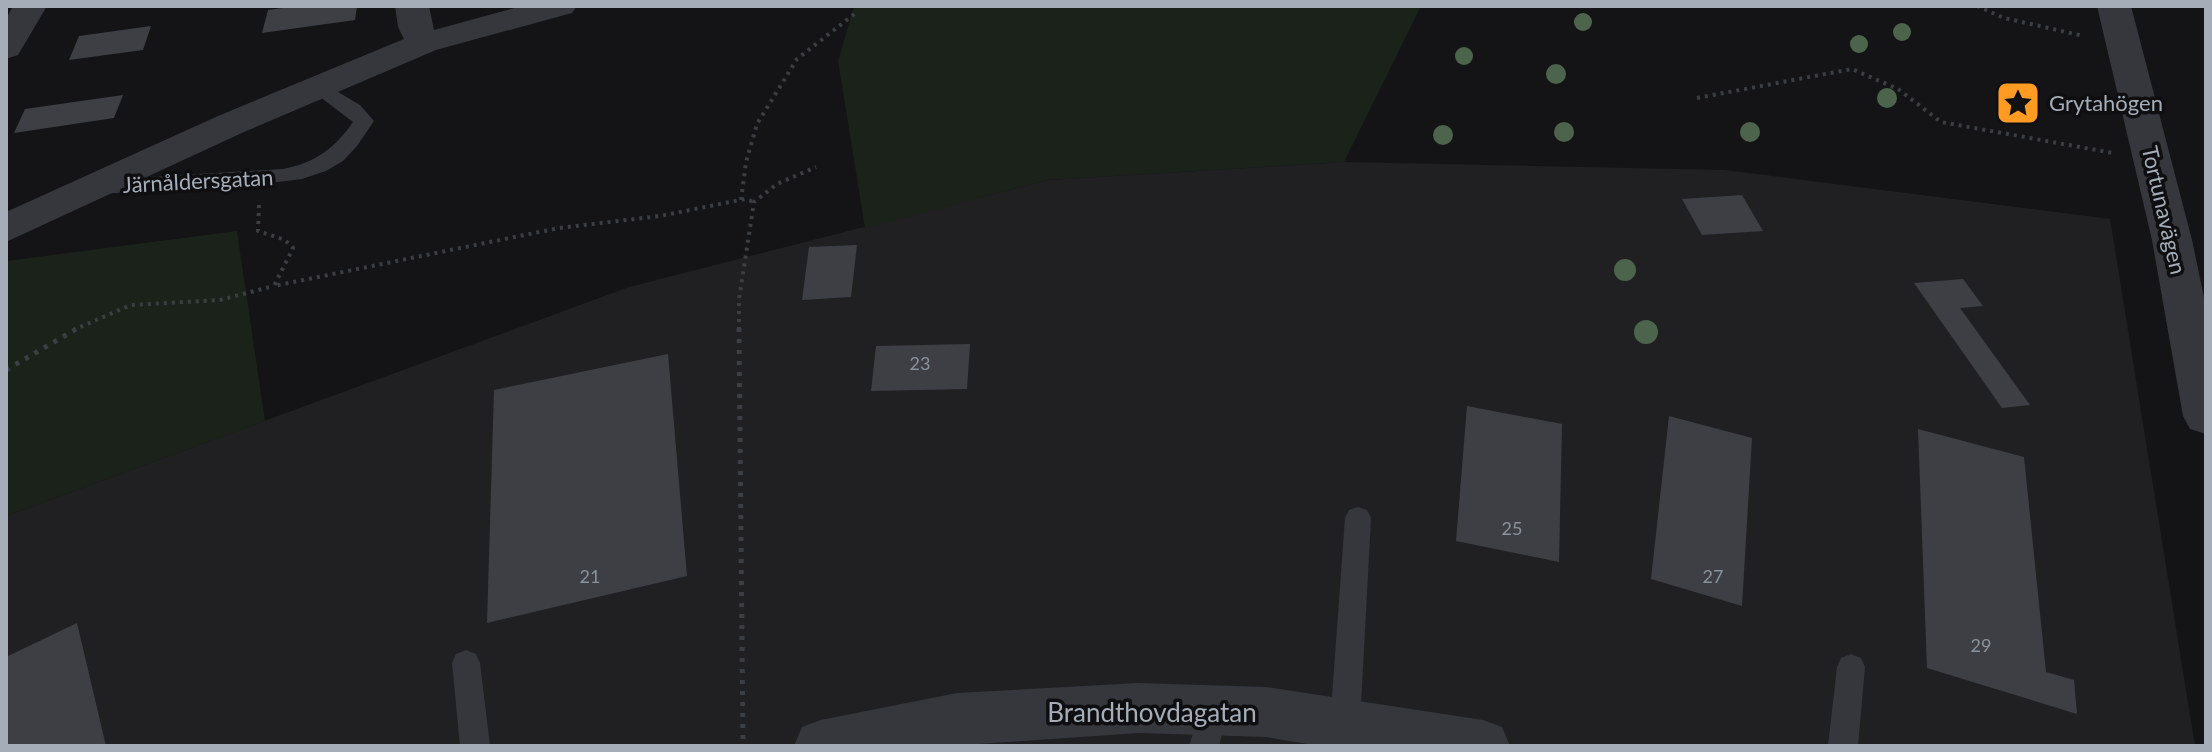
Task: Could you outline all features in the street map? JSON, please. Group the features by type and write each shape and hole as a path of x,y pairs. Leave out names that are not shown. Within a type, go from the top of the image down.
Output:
{"street":[{"path":"6,48 30,6"},
{"path":"412,6 415,27 424,43"},
{"name":"Järnåldersgatan","path":"6,228 318,86 424,43 560,6"},
{"name":"Tortunavägen","path":"2114,6 2172,240 2206,416"},
{"name":"Brandthovdagatan","path":"821,746 957,719 1138,708 1209,728 1266,712 1323,730 1483,746"}],"lane":[{"name":"Järnåldersgatan","path":"97,187 224,179 259,180 294,175 319,166 357,133 364,121 353,109 318,86"},
{"path":"1323,730 1358,518"},
{"path":"466,663 475,746"},
{"path":"1843,746 1851,667"}],"path":[{"path":"1977,6 2004,18 2125,46"},
{"path":"741,200 746,162 757,124 797,59 857,12"},
{"path":"1697,98 1852,69 1898,89 1941,122 2153,160"},
{"path":"743,746 739,299 754,202 777,184 816,167"},
{"path":"259,180 258,231 285,240 293,248 274,286"},
{"path":"6,370 73,330 131,305 220,300 274,286 559,228 660,216 741,200 754,202"}],"shaded area":[{"path":"854,6 1421,6 1344,162 1048,180 865,228 838,61"},
{"path":"1344,162 1725,170 2110,219 2195,746 6,746 6,516 629,287 1048,180"},
{"path":"237,231 265,421 6,516 6,261"}],"building":[{"path":"297,6 357,6 355,20 262,33 268,10"},
{"path":"151,26 143,50 69,60 79,36"},
{"path":"123,95 114,118 14,133 25,109"},
{"path":"1742,195 1763,231 1702,235 1682,199"},
{"path":"857,245 851,297 802,300 809,247"},
{"path":"1963,279 1983,306 1960,308 2030,405 2002,408 1914,283"},
{"path":"970,344 967,389 871,391 876,346"},
{"path":"668,354 687,576 487,623 494,390"},
{"path":"1467,406 1562,424 1559,562 1456,541"},
{"path":"1669,416 1752,438 1742,606 1651,579"},
{"path":"1918,429 2024,457 2046,672 2074,680 2077,714 1927,668"},
{"path":"77,623 106,746 6,746 6,657"}],"place":[{"name":"Grytahögen","path":"2018,103"}]}
